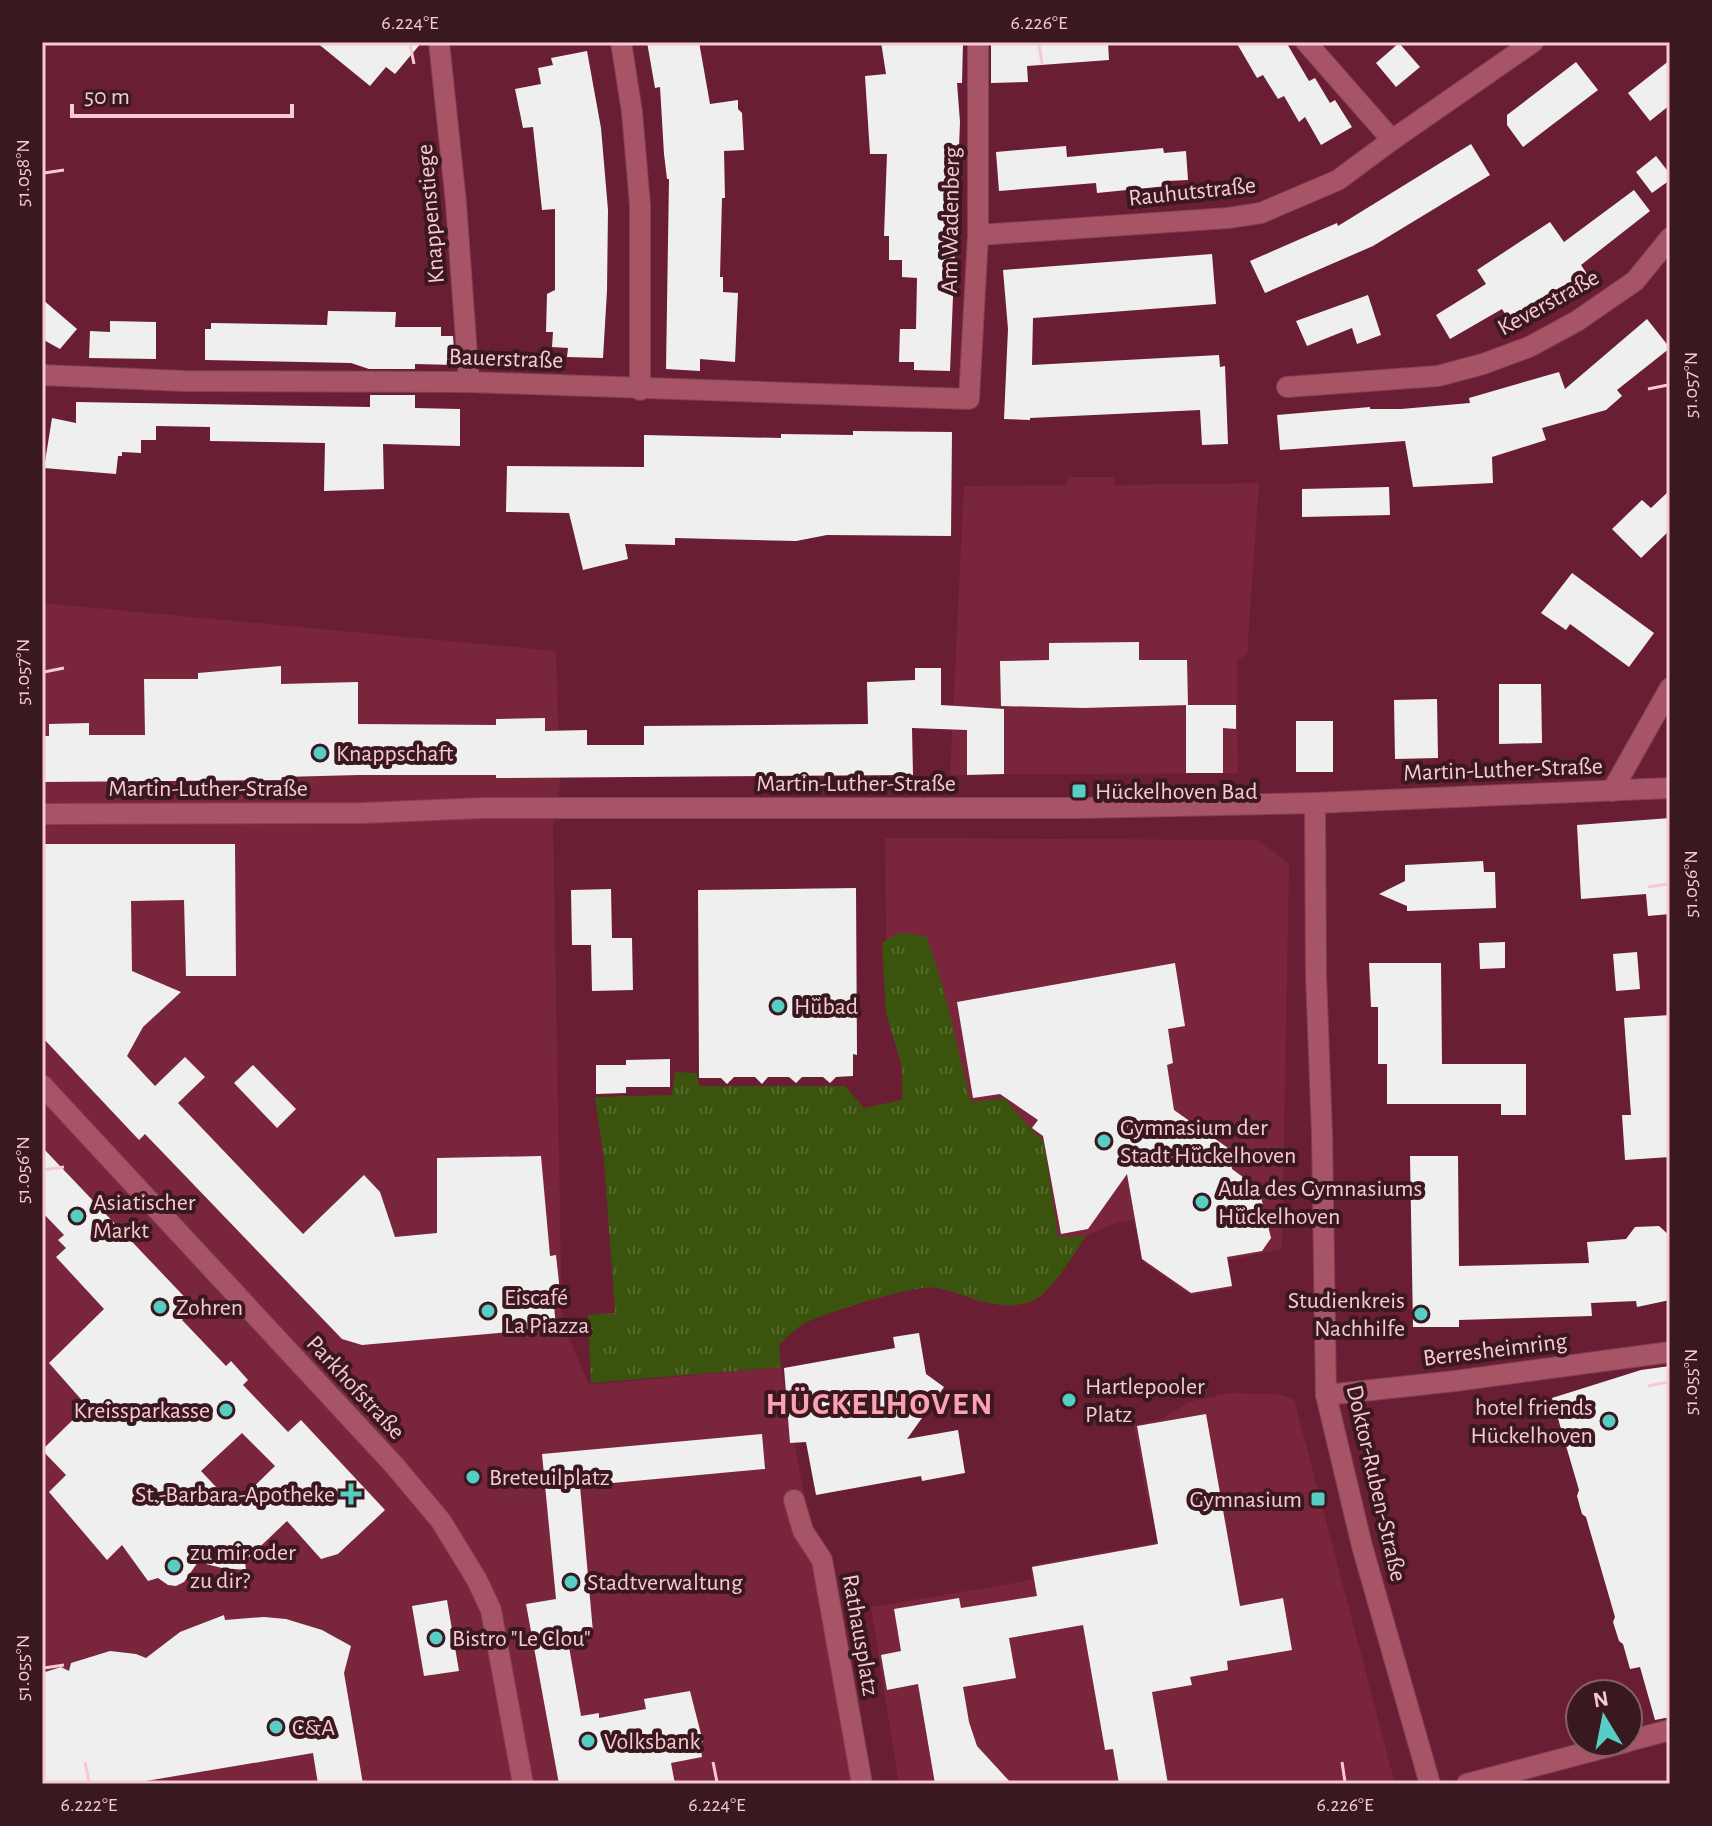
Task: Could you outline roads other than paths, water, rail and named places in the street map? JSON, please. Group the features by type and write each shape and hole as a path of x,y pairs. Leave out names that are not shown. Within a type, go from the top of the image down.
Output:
{"street":[{"name":"Knappenstiege","path":"439,42 456,203 469,382"},
{"path":"621,42 632,112 640,205 640,390"},
{"name":"Am Wadenberg","path":"969,399 978,235 978,42"},
{"path":"1306,42 1392,140"},
{"name":"Rauhutstraße","path":"978,235 1228,218 1261,213 1338,180 1533,42"},
{"name":"Keverstraße","path":"1287,387 1438,376 1529,347 1577,321 1635,281 1670,238"},
{"name":"Bauerstraße","path":"42,375 184,381 469,382 969,399"},
{"path":"1612,791 1670,688"},
{"name":"Martin-Luther-Straße","path":"42,814 363,813 483,808 923,810 1315,803 1670,788"},
{"name":"Doktor-Ruben-Straße","path":"1315,803 1326,1395 1362,1546 1430,1784"},
{"name":"Parkhofstraße","path":"42,1085 394,1465 441,1521 477,1580 491,1610 523,1784"},
{"name":"Berresheimring","path":"1326,1395 1670,1352"},
{"name":"Rathausplatz","path":"794,1500 803,1531 822,1560 862,1784"},
{"path":"1644,1737 1670,1730"},
{"path":"1467,1784 1566,1758"}],"place":[{"name":"Knappschaft","path":"320,753"},
{"name":"Hückelhoven Bad","path":"1079,791"},
{"name":"Hübad","path":"778,1006"},
{"name":"Gymnasium der Stadt Hückelhoven","path":"1104,1141"},
{"name":"Aula des Gymnasiums Hückelhoven","path":"1202,1202"},
{"name":"Asiatischer Markt","path":"77,1216"},
{"name":"Zohren","path":"160,1307"},
{"name":"Eiscafé La Piazza","path":"488,1311"},
{"name":"Studienkreis Nachhilfe","path":"1421,1314"},
{"name":"Hartlepooler Platz","path":"1069,1400"},
{"name":"Kreissparkasse","path":"226,1410"},
{"name":"hotel friends Hückelhoven","path":"1609,1421"},
{"name":"Breteuilplatz","path":"473,1477"},
{"name":"St.-Barbara-Apotheke","path":"351,1494"},
{"name":"Gymnasium","path":"1318,1499"},
{"name":"zu mir oder zu dir?","path":"174,1566"},
{"name":"Stadtverwaltung","path":"571,1582"},
{"name":"Bistro \"Le Clou\"","path":"436,1638"},
{"name":"C&A","path":"276,1727"},
{"name":"Volksbank","path":"588,1741"}],"district":[{"name":"HÜCKELHOVEN","path":"880,1403"}]}
